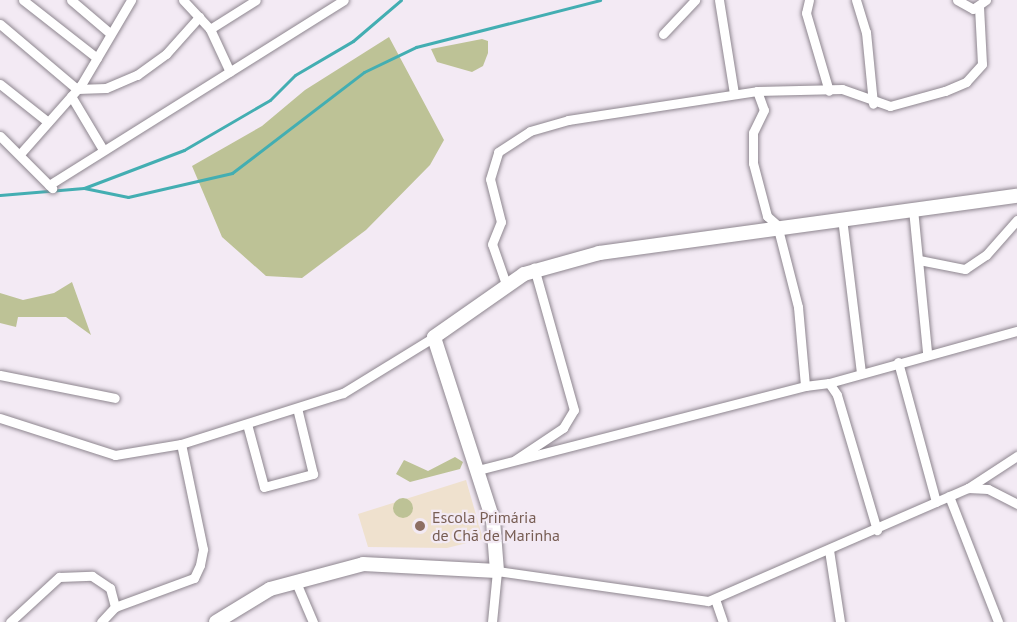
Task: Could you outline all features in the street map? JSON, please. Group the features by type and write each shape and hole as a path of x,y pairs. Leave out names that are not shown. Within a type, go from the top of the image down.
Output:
{"street":[{"path":"23,0 97,58"},
{"path":"71,0 111,34"},
{"path":"20,154 74,92 131,0"},
{"path":"210,29 255,0"},
{"path":"0,136 50,187 102,148 230,72 344,0"},
{"path":"663,34 695,0"},
{"path":"719,0 734,94"},
{"path":"808,0 806,13 828,91"},
{"path":"856,0 866,32 873,104"},
{"path":"506,284 492,244 501,222 490,179 498,152 530,131 568,120 757,91 842,89 873,104 890,106 966,82 982,64 983,4 966,8 957,0"},
{"path":"186,1 210,29 230,72"},
{"path":"74,92 106,88 136,75 199,17"},
{"path":"0,24 74,92 102,148"},
{"path":"0,84 48,123"},
{"path":"757,91 764,110 753,133 753,163 767,216 777,225 798,307 805,386"},
{"path":"0,418 115,455 181,444 297,408 367,383 506,284 534,268 564,259 777,225 1017,196"},
{"path":"914,209 927,352"},
{"path":"842,218 861,373"},
{"path":"919,260 965,270 1017,220"},
{"path":"511,463 563,428 574,410 534,268"},
{"path":"478,470 805,386 829,382 927,352 1017,331"},
{"path":"434,337 493,520 497,571 492,622"},
{"path":"898,362 936,502"},
{"path":"0,375 115,398"},
{"path":"829,382 877,530"},
{"path":"247,424 264,487 313,474 297,408"},
{"path":"101,622 115,607 194,578 200,565 203,549 181,444"},
{"path":"216,622 295,580 396,562 497,571 701,602 715,599 877,530 968,488 1017,456"},
{"path":"968,488 988,489 1017,504"},
{"path":"949,496 999,622"},
{"path":"829,550 840,622"},
{"path":"10,622 59,577 92,576 110,588 115,607"},
{"path":"295,580 313,622"},
{"path":"715,599 723,622"}],"shaded area":[{"name":"Escola Primária de Chã de Marinha","path":"466,480 483,539 447,548 368,547 358,514"}],"green space":[{"path":"389,37 444,140 430,165 366,230 302,278 266,276 222,237 192,166 262,126 305,90"},
{"path":"482,39 488,41 488,53 483,66 472,72 437,62 431,49"},
{"path":"72,282 91,335 66,317 18,317 16,327 0,323 0,293 23,300 54,293"},
{"path":"455,457 463,462 460,469 410,482 396,474 404,460 428,471"},
{"path":"403,498 410,501 413,508 410,515 403,518 396,515 393,508 396,501"}],"waterway":[{"path":"0,195 84,188 184,150 270,100 295,75 353,41 401,0"},
{"path":"84,188 128,197 232,173 364,72 416,47 600,0"}],"place":[{"name":"Escola Primária de Chã de Marinha","path":"420,526"}]}
